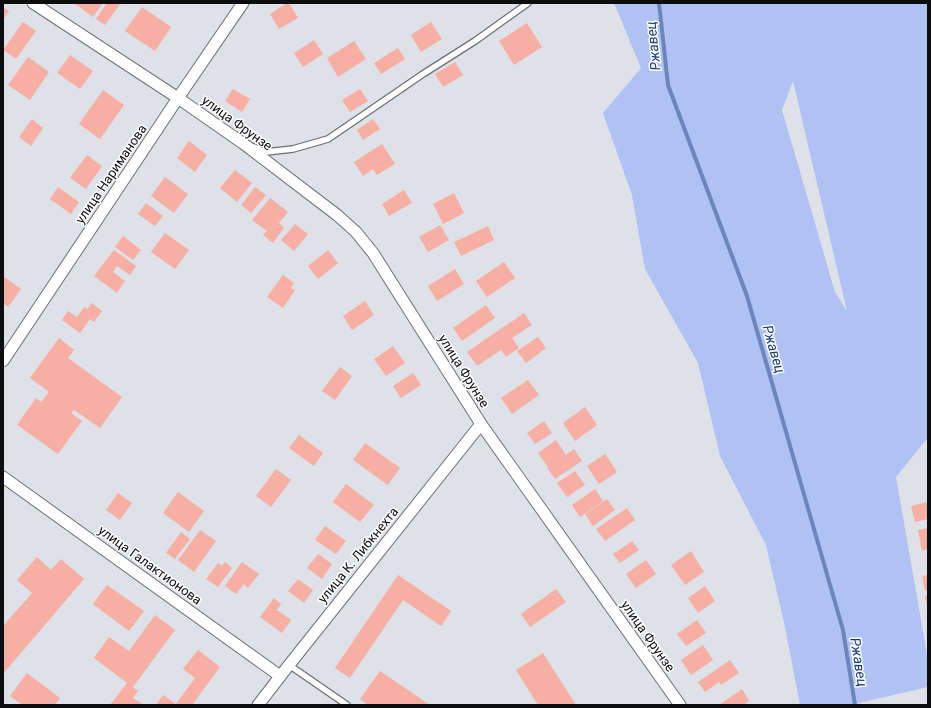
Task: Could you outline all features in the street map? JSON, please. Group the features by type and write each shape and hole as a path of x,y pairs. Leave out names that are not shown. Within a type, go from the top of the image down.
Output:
{"street":[{"name":"улица Фрунзе","path":"33,3 178,98 244,144 337,215 356,232 373,253 481,424 680,705"},
{"name":"улица Нариманова","path":"3,361 243,3"},
{"name":"улица К. Либкнехта","path":"258,705 481,424"},
{"name":"улица Галактионова","path":"3,477 280,676"}],"lane":[{"path":"244,144 266,152 293,149 328,139 423,74 475,41 528,3"},
{"path":"289,665 347,705"}],"shaded area":[{"path":"614,3 928,3 928,440 926,440 896,477 928,660 928,687 850,705 800,705 785,627 766,545 720,456 698,363 645,269 632,195 603,113 641,68","holes":["793,81 847,311 835,292 782,110"]}],"building":[{"path":"74,3 103,3 93,17"},
{"path":"107,3 121,3 105,25 96,19"},
{"path":"289,3 298,18 279,29 270,14"},
{"path":"3,7 9,11 3,20"},
{"path":"142,7 171,27 155,51 125,31"},
{"path":"23,22 36,31 16,59 3,50"},
{"path":"431,22 442,39 421,52 411,35"},
{"path":"527,23 542,47 514,65 499,41"},
{"path":"314,40 323,54 303,67 294,53"},
{"path":"354,41 366,59 338,77 327,58"},
{"path":"398,48 405,59 381,74 374,63"},
{"path":"70,55 93,71 80,89 57,73"},
{"path":"28,57 49,72 30,100 8,85"},
{"path":"455,62 463,75 443,87 435,74"},
{"path":"233,89 250,99 242,112 225,101"},
{"path":"360,89 368,101 350,112 342,100"},
{"path":"103,90 124,105 100,139 79,124"},
{"path":"32,119 43,128 31,146 19,137"},
{"path":"373,119 380,129 363,140 357,130"},
{"path":"189,141 207,155 195,172 177,158"},
{"path":"382,144 395,164 377,175 373,169 363,176 354,162"},
{"path":"87,155 102,166 86,189 70,178"},
{"path":"235,170 252,183 237,202 220,188"},
{"path":"165,177 188,194 174,213 151,196"},
{"path":"58,187 79,202 71,214 50,199"},
{"path":"255,187 266,195 251,213 241,205"},
{"path":"404,190 412,203 389,216 382,204"},
{"path":"454,193 464,213 443,224 433,204"},
{"path":"270,198 288,212 279,223 284,228 273,243 263,235 267,231 252,220"},
{"path":"146,203 163,216 155,226 138,214"},
{"path":"295,224 308,234 294,251 281,240"},
{"path":"440,225 449,240 428,252 419,237"},
{"path":"488,226 494,240 461,256 454,242"},
{"path":"165,233 189,250 175,269 151,252"},
{"path":"123,236 141,250 133,260 115,247"},
{"path":"114,250 136,266 130,275 117,266 113,272 125,281 117,293 94,276"},
{"path":"328,250 338,263 318,279 308,266"},
{"path":"504,262 515,278 487,297 476,281"},
{"path":"455,269 464,284 437,301 428,286"},
{"path":"283,275 294,283 291,288 295,290 283,308 267,297"},
{"path":"3,276 21,289 8,307 3,303"},
{"path":"365,301 374,315 352,330 343,316"},
{"path":"92,303 102,311 94,322 90,319 80,333 62,320 68,311 77,317 84,307 87,309"},
{"path":"486,305 495,318 462,341 453,328"},
{"path":"524,313 532,325 512,338 519,348 506,357 501,350 477,366 467,352"},
{"path":"538,337 546,348 526,363 517,351"},
{"path":"59,338 74,350 68,358 122,397 100,428 74,410 71,413 82,421 58,454 17,425 36,398 41,402 49,392 30,378"},
{"path":"393,346 405,363 386,376 374,359"},
{"path":"340,367 352,376 335,400 322,391"},
{"path":"413,373 421,385 401,398 393,386"},
{"path":"528,380 539,395 512,414 501,398"},
{"path":"585,407 597,425 575,441 563,423"},
{"path":"544,421 552,433 535,444 527,433"},
{"path":"299,435 323,453 314,466 289,448"},
{"path":"556,440 566,455 574,449 582,461 555,479 538,453"},
{"path":"365,443 400,468 388,485 353,460"},
{"path":"605,454 617,472 599,484 587,466"},
{"path":"276,469 291,480 271,507 256,496"},
{"path":"575,471 585,485 567,497 557,483"},
{"path":"346,484 374,505 360,522 333,502"},
{"path":"595,489 603,501 580,517 572,505"},
{"path":"178,492 204,511 189,532 163,513"},
{"path":"118,493 132,503 120,520 106,510"},
{"path":"607,499 615,510 593,526 585,514"},
{"path":"928,502 928,519 915,522 911,506"},
{"path":"627,508 635,520 605,541 596,529"},
{"path":"325,526 346,541 336,554 315,540"},
{"path":"928,528 928,549 922,551 918,530"},
{"path":"200,530 216,541 194,572 178,560"},
{"path":"181,532 190,539 175,559 166,553"},
{"path":"632,541 639,550 620,563 613,554"},
{"path":"691,551 704,572 685,585 671,565"},
{"path":"318,554 332,564 322,579 307,568"},
{"path":"37,557 51,570 61,559 84,579 3,674 3,626 32,593 17,580"},
{"path":"646,560 656,574 636,588 626,574"},
{"path":"225,562 232,568 218,587 206,579 218,563 222,566"},
{"path":"242,562 259,574 248,588 244,584 236,594 225,586"},
{"path":"398,575 451,611 441,626 403,600 350,678 335,668"},
{"path":"928,575 928,590 925,591 922,576"},
{"path":"298,579 313,590 304,603 288,591"},
{"path":"107,585 144,611 129,631 93,604"},
{"path":"705,586 715,601 698,613 688,598"},
{"path":"556,589 566,602 530,627 521,614"},
{"path":"928,595 928,605 927,605 925,596"},
{"path":"274,598 281,604 277,610 291,620 282,633 260,617"},
{"path":"155,615 175,630 133,687 138,691 133,698 144,705 110,705 127,683 94,658 109,637 129,651"},
{"path":"697,620 706,633 686,646 677,634"},
{"path":"703,645 713,660 691,675 681,660"},
{"path":"198,650 220,667 192,705 156,705 163,695 176,704 195,678 183,669"},
{"path":"543,653 576,705 538,705 516,670"},
{"path":"730,660 739,673 721,685 719,682 705,692 698,682"},
{"path":"380,671 430,705 368,705 360,699"},
{"path":"27,673 60,698 55,705 22,705 10,696"},
{"path":"742,689 749,701 743,705 719,705"}],"waterway":[{"name":"Ржавец","path":"659,3 668,85 747,296 843,630 855,705"}]}
